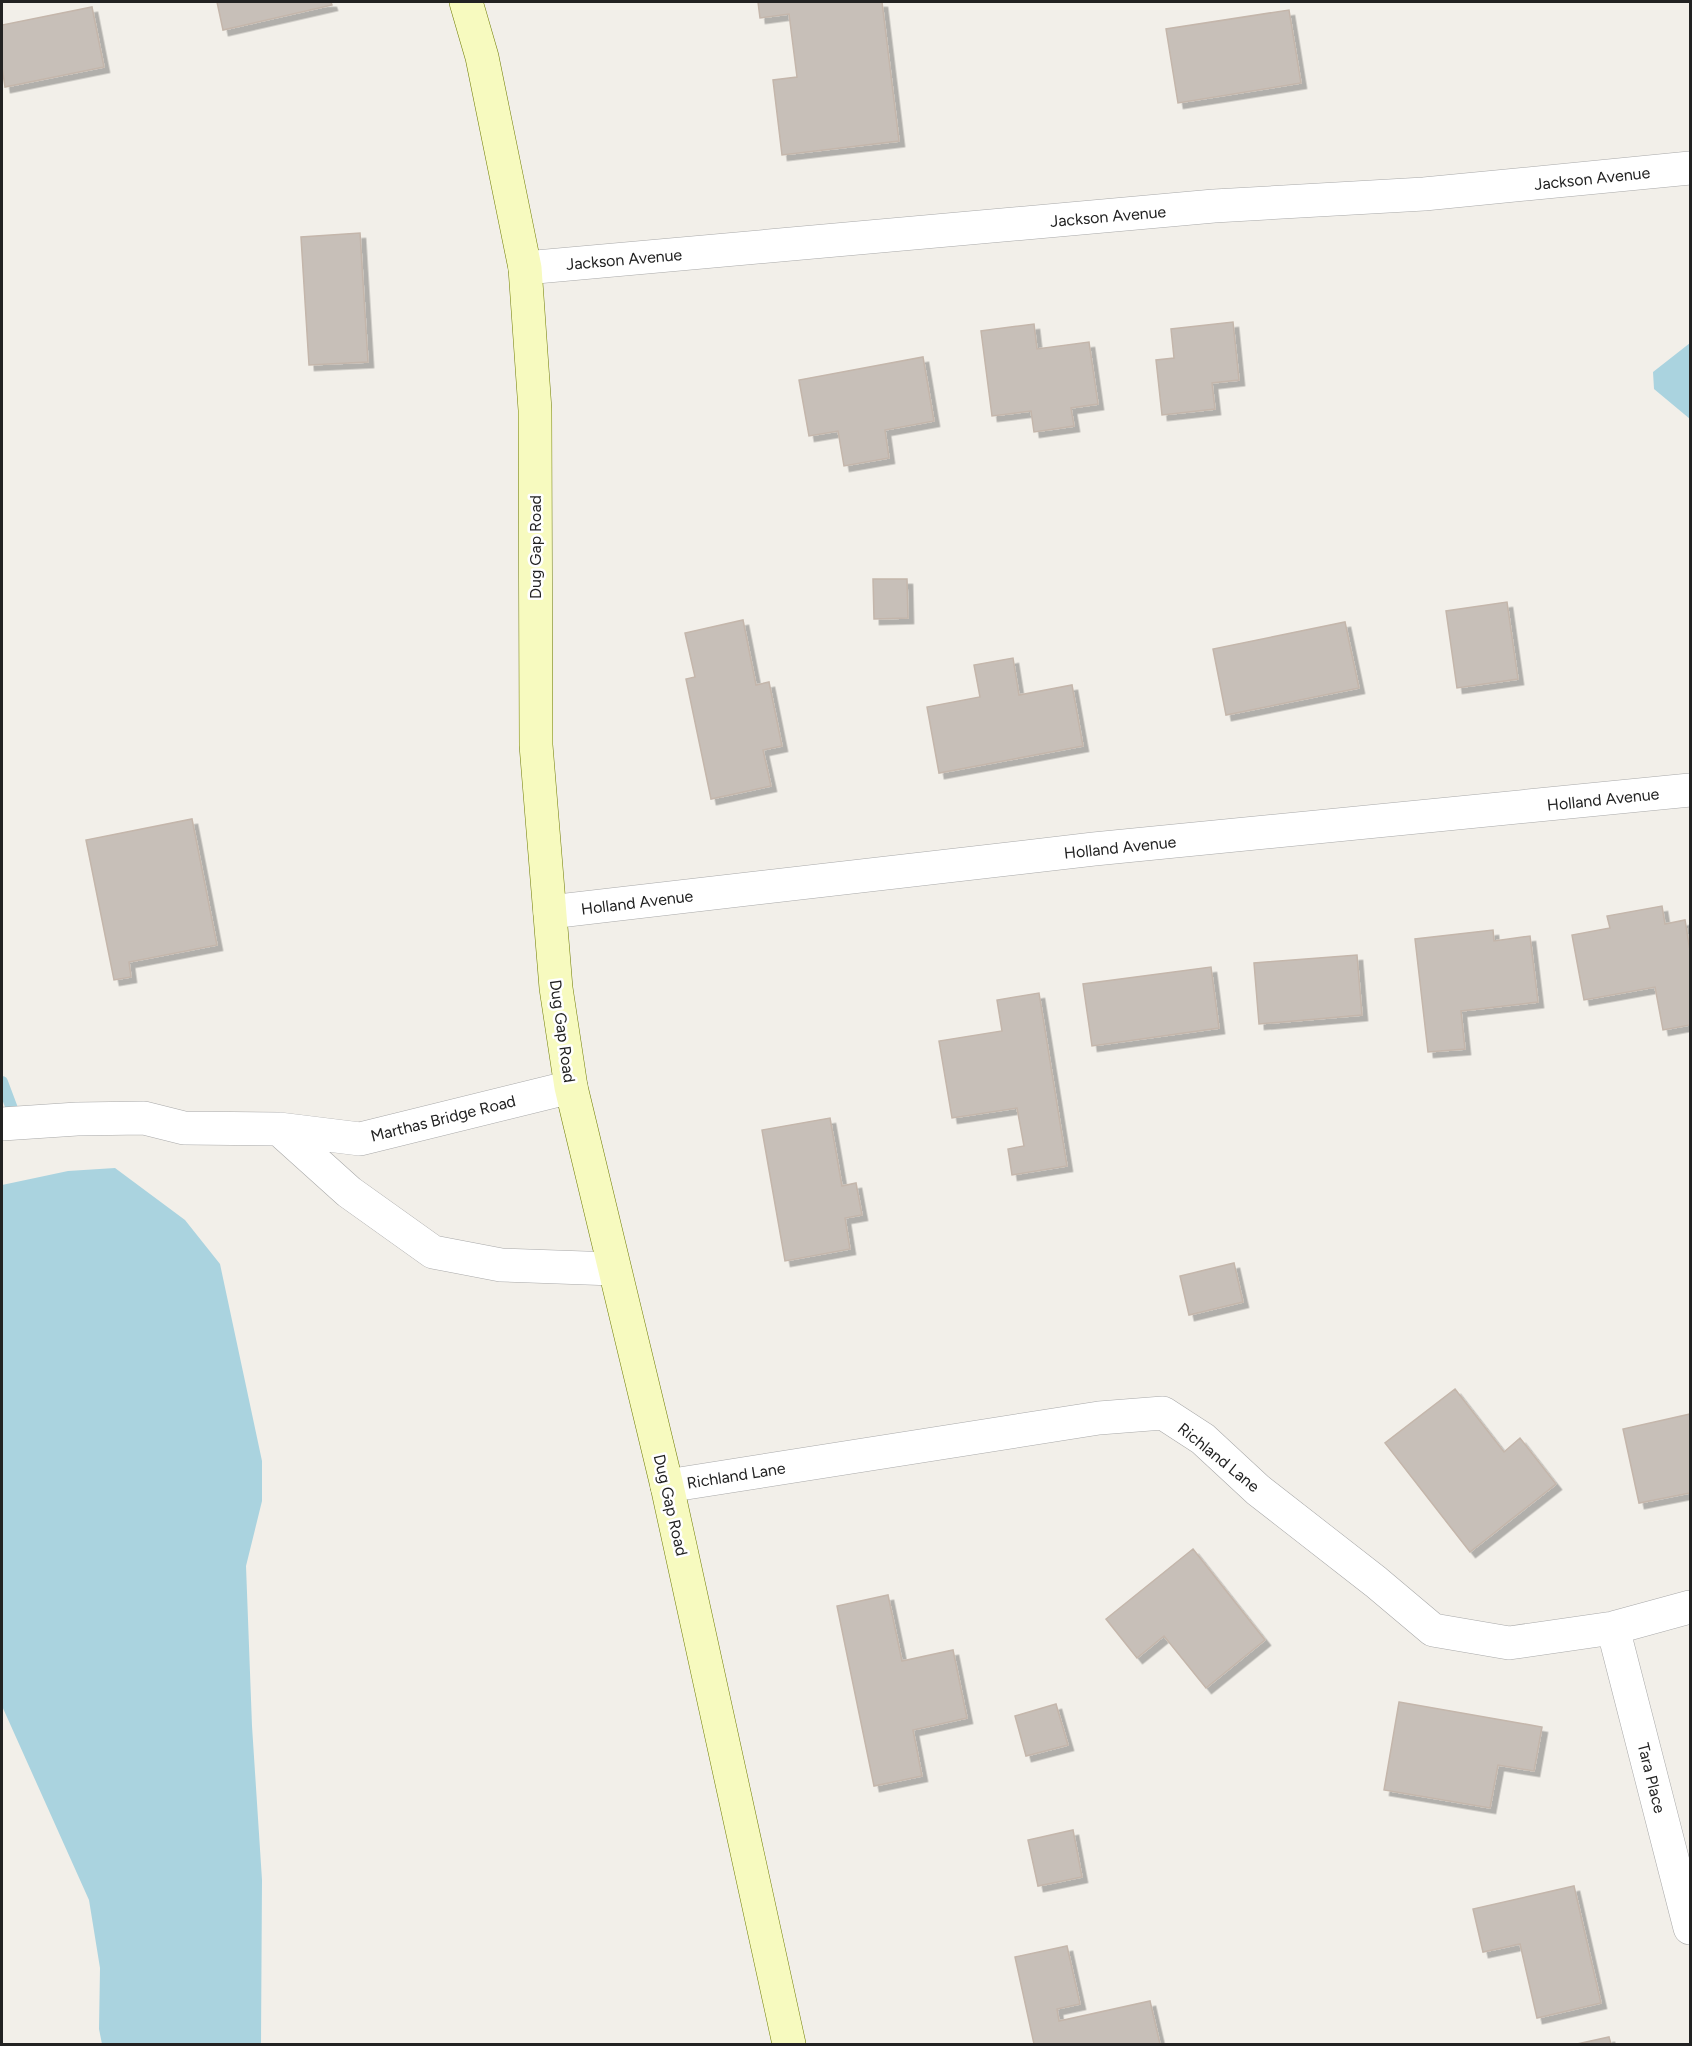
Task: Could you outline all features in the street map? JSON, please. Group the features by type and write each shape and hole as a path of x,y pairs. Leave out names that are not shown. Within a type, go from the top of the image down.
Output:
{"street":[{"name":"Dug Gap Road","path":"466,2 482,57 525,268 535,410 536,746 556,988 571,1087 667,1486 789,2044"},
{"name":"Jackson Avenue","path":"525,268 1214,206 1424,194 1690,168"},
{"name":"Holland Avenue","path":"550,912 1094,849 1690,790"},
{"name":"Marthas Bridge Road","path":"2,1124 77,1119 144,1118 184,1128 279,1129 360,1139 571,1087"},
{"path":"279,1129 349,1192 433,1252 501,1265 614,1269"},
{"name":"Richland Lane","path":"667,1486 1099,1418 1163,1413 1203,1439 1258,1490 1376,1582 1433,1630 1509,1643 1613,1628 1690,1607"},
{"name":"Tara Place","path":"1613,1628 1690,1928"}],"water":[{"path":"1690,343 1690,419 1654,389 1653,372"},
{"path":"115,1168 185,1220 220,1264 262,1461 262,1501 246,1566 252,1726 262,1880 261,2044 102,2044 99,2029 100,1968 89,1900 2,1706 2,1185 68,1171"}],"building":[{"path":"217,2 331,2 332,5 223,30"},
{"path":"758,2 882,2 899,141 782,155 773,80 797,77 789,14 760,18"},
{"path":"92,7 104,67 5,87 2,67 2,25"},
{"path":"1289,10 1301,83 1178,103 1166,29"},
{"path":"360,233 368,362 309,365 301,237"},
{"path":"1233,322 1239,380 1212,383 1215,409 1162,415 1156,360 1174,358 1171,329"},
{"path":"1034,324 1037,349 1089,342 1098,404 1071,408 1074,426 1034,432 1031,411 992,416 981,331"},
{"path":"923,357 934,421 885,430 889,458 844,466 838,431 809,436 799,380"},
{"path":"873,579 907,579 908,618 874,619"},
{"path":"1507,602 1518,679 1457,688 1446,611"},
{"path":"743,620 756,685 769,682 782,746 763,750 771,786 711,799 686,679 695,677 685,633"},
{"path":"1345,622 1359,688 1226,715 1213,649"},
{"path":"1013,658 1019,695 1072,685 1083,746 939,773 927,707 980,697 974,665"},
{"path":"192,819 217,945 129,962 131,977 114,980 86,840"},
{"path":"1662,906 1665,924 1685,920 1690,951 1690,1025 1663,1030 1655,987 1584,1000 1572,935 1610,928 1607,916"},
{"path":"1493,930 1494,941 1530,936 1538,1002 1461,1011 1465,1049 1428,1052 1415,939"},
{"path":"1357,955 1362,1015 1259,1024 1254,963"},
{"path":"1211,967 1219,1028 1092,1046 1083,984"},
{"path":"1039,993 1067,1166 1012,1175 1008,1149 1024,1146 1017,1108 952,1118 939,1041 1002,1031 997,1000"},
{"path":"830,1118 842,1186 856,1183 862,1215 845,1218 850,1249 785,1261 762,1130"},
{"path":"1234,1263 1243,1302 1189,1315 1180,1276"},
{"path":"1455,1389 1504,1452 1520,1438 1556,1484 1470,1552 1385,1443"},
{"path":"1690,1414 1690,1493 1639,1503 1623,1429"},
{"path":"1193,1549 1265,1640 1206,1688 1164,1636 1137,1658 1106,1619"},
{"path":"888,1595 902,1661 953,1650 967,1718 913,1730 922,1776 874,1786 837,1606"},
{"path":"1399,1702 1542,1727 1534,1771 1498,1765 1490,1808 1384,1790"},
{"path":"1056,1704 1068,1745 1026,1756 1015,1716"},
{"path":"1073,1830 1082,1877 1038,1886 1028,1840"},
{"path":"1574,1886 1601,2003 1537,2018 1520,1944 1483,1952 1473,1909"},
{"path":"1067,1946 1080,2004 1057,2009 1059,2021 1150,2001 1160,2044 1034,2044 1015,1957"},
{"path":"1609,2037 1611,2044 1577,2044"}],"waterway":[{"path":"2,1082 17,1122"}]}
